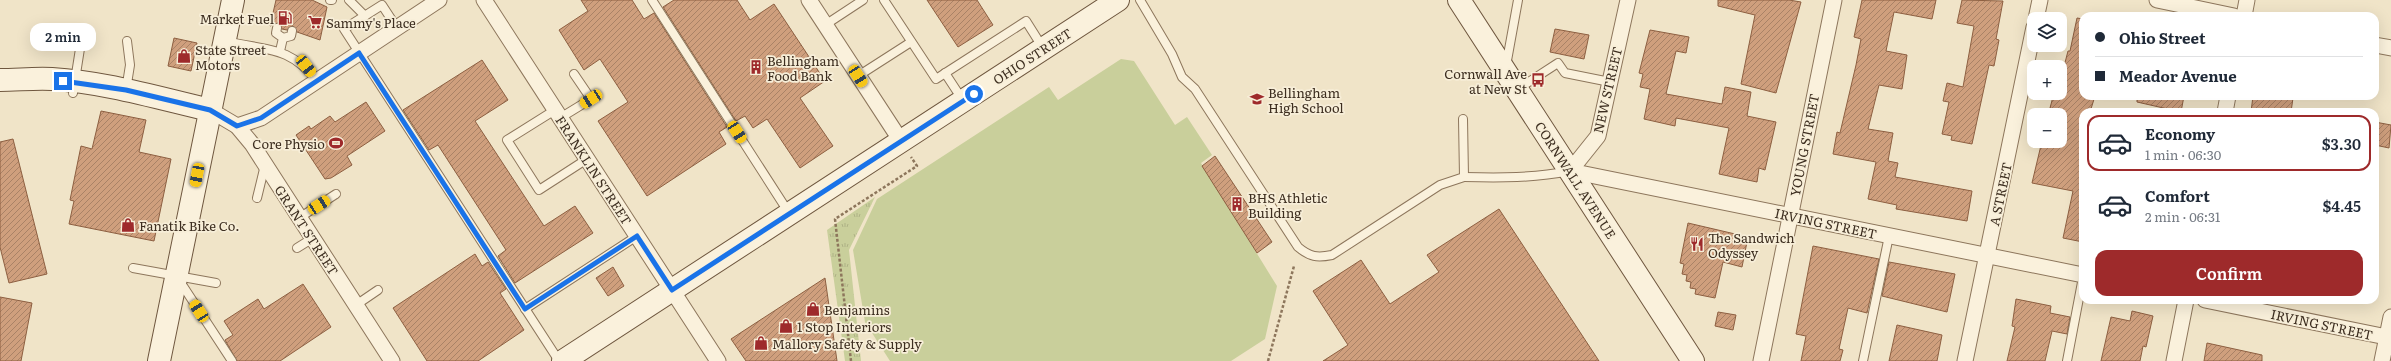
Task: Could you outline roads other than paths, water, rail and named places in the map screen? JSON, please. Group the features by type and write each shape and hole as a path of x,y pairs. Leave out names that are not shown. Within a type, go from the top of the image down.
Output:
{"street":[{"path":"159,361 232,0"},
{"path":"237,126 261,118 439,0"},
{"name":"FRANKLIN STREET","path":"484,0 718,361"},
{"path":"809,0 901,141"},
{"name":"OHIO STREET","path":"563,361 1118,0"},
{"name":"CORNWALL AVENUE","path":"1459,0 1693,361"},
{"name":"NEW STREET","path":"1570,171 1598,136 1628,0"},
{"name":"YOUNG STREET","path":"1761,361 1834,0"},
{"path":"2037,12 2040,0"},
{"path":"2157,0 2215,12"},
{"path":"2245,12 2248,0"},
{"path":"2379,46 2391,48"},
{"name":"A STREET","path":"1966,361 2029,52"},
{"path":"0,80 52,79 74,88 126,90 210,110"},
{"name":"GRANT STREET","path":"210,110 237,126 265,165 392,361"},
{"name":"IRVING STREET","path":"1570,171 2079,275"},
{"path":"2174,361 2185,304"},
{"name":"IRVING STREET","path":"2224,304 2389,338"},
{"path":"2382,361 2389,338 2391,317"}],"lane":[{"path":"349,0 365,16"},
{"path":"652,0 790,214"},
{"path":"825,25 863,0"},
{"path":"884,0 936,79 1026,21 1044,49"},
{"path":"1140,0 1172,54 1182,77 1195,89 1298,247 1308,256 1320,258 1332,255 1440,185 1464,177 1505,178 1546,175 1570,171"},
{"path":"1506,71 1518,0"},
{"path":"397,28 382,5 344,29 559,361"},
{"path":"277,28 276,34 283,38 291,36 292,31"},
{"path":"74,88 82,36"},
{"path":"280,51 283,38"},
{"path":"126,90 130,64 127,41"},
{"path":"224,41 253,48 280,51 306,66 317,81"},
{"path":"858,76 911,42"},
{"path":"1517,90 1558,63 1564,73 1610,82"},
{"path":"945,73 963,101"},
{"path":"574,74 591,99 507,140 539,190 587,159"},
{"path":"1463,119 1464,177"},
{"path":"257,198 265,165"},
{"path":"299,218 336,194"},
{"path":"525,309 637,236"},
{"path":"1863,361 1890,236"},
{"path":"297,248 313,238"},
{"path":"133,268 216,283"},
{"path":"176,275 232,361"},
{"path":"356,305 378,290"},
{"path":"2067,361 2079,297"}],"place":[{"name":"Market Fuel","path":"285,18"},
{"name":"Sammy's Place","path":"315,22"},
{"name":"State Street Motors","path":"184,56"},
{"name":"Bellingham Food Bank","path":"756,67"},
{"name":"Cornwall Ave at New St","path":"1538,80"},
{"name":"Bellingham High School","path":"1257,99"},
{"name":"Core Physio","path":"336,143"},
{"name":"BHS Athletic Building","path":"1237,204"},
{"name":"Fanatik Bike Co.","path":"128,225"},
{"name":"The Sandwich Odyssey","path":"1697,244"},
{"name":"Benjamins","path":"813,309"},
{"name":"1 Stop Interiors","path":"786,326"},
{"name":"Mallory Safety & Supply","path":"761,343"}]}
